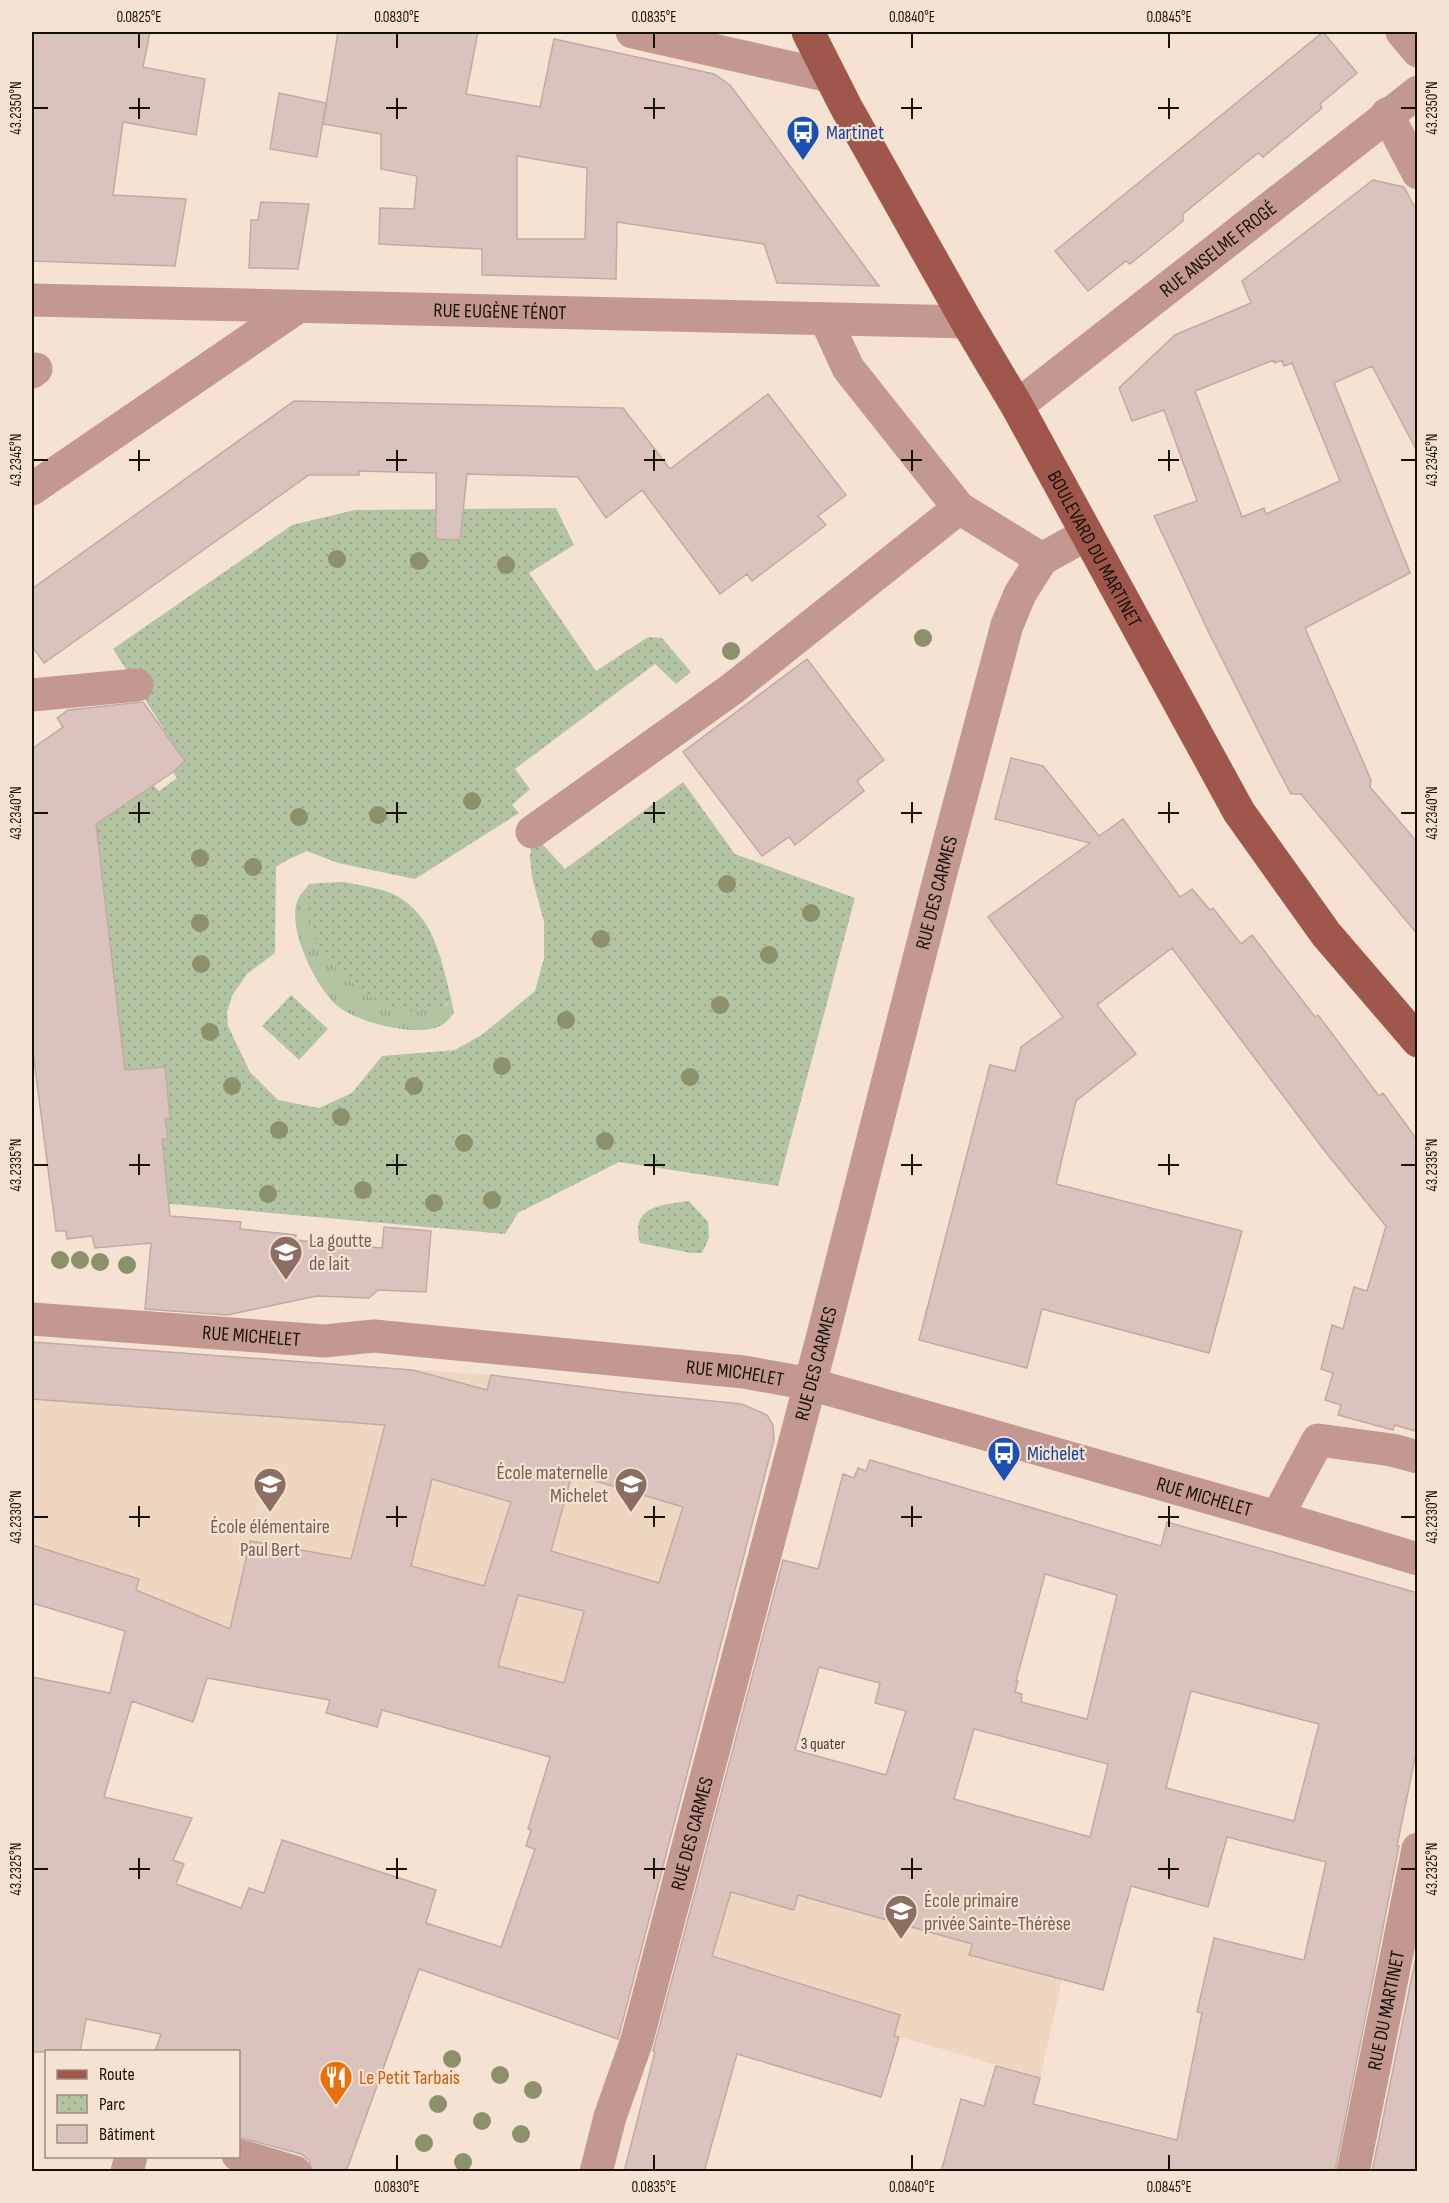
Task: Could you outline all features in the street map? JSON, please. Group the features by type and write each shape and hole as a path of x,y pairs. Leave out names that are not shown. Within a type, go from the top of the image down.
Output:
{"main road":[{"name":"BOULEVARD DU MARTINET","path":"808,32 829,76 1123,596 1239,812 1326,934 1418,1041"}],"street":[{"path":"632,32 829,76"},
{"path":"1402,32 1418,51"},
{"name":"RUE ANSELME FROGÉ","path":"1017,406 1418,92"},
{"path":"1387,114 1418,173"},
{"name":"RUE EUGÈNE TÉNOT","path":"32,300 967,322"},
{"path":"32,489 298,307"},
{"path":"826,320 848,368 959,508 1042,559"},
{"path":"532,832 732,689 959,508"},
{"name":"RUE DES CARMES","path":"596,2172 610,2116 637,2040 1007,625 1020,594 1042,559 1087,534"},
{"path":"32,695 137,685"},
{"name":"RUE MICHELET","path":"32,1319 324,1341 374,1336 744,1372 810,1384 1418,1559"},
{"path":"1277,1517 1318,1440 1392,1450 1418,1457"},
{"name":"RUE DU MARTINET","path":"1353,2172 1418,1849"},
{"path":"240,2156 295,2172"}],"shaded area":[{"name":"École élémentaire Paul Bert","path":"32,1342 491,1375 631,1393 739,1403 737,1415 752,1409 762,1412 773,1425 762,1448 771,1452 699,1719 498,1666 233,1668 125,1631 32,1603"},
{"name":"École primaire privée Sainte-Thérèse","path":"730,1774 1131,1886 1103,1990 1062,1980 1040,2078 697,1977"}],"green space":[{"path":"556,508 574,545 529,573 596,671 648,637 662,638 691,672 676,684 655,664 515,769 530,789 512,805 519,813 415,879 338,863 307,851 276,867 275,953 247,974 232,996 227,1012 228,1026 250,1072 278,1100 319,1108 352,1093 382,1056 455,1050 483,1034 535,991 544,958 544,922 532,877 530,858 531,846 537,838 565,869 683,782 735,854 855,898 778,1186 619,1162 518,1213 505,1234 161,1203 157,1162 164,1161 162,1139 168,1139 165,1119 170,1118 164,1067 125,1070 96,824 153,785 159,791 177,778 172,771 184,761 113,649 292,525 355,510"},
{"path":"344,882 396,895 413,908 422,919 436,943 444,970 451,998 445,1006 430,1011 406,1011 386,1006 362,991 329,960 313,934 309,917 308,894 319,883"},
{"path":"319,883 308,894 446,1006 451,998 454,1013 446,1022 430,1029 402,1029 356,1017 335,1004 311,970 299,940 296,925 295,911 299,897 309,884"},
{"path":"291,995 328,1029 299,1060 262,1026"},
{"path":"689,1201 708,1222 709,1238 702,1253 640,1243 638,1230 644,1214 659,1206"}],"building":[{"path":"32,32 150,32 143,67 205,79 196,135 123,122 113,195 186,199 175,266 32,261"},
{"path":"338,32 478,32 466,94 540,107 554,39 714,74 730,85 879,286 777,283 764,244 617,222 616,279 482,275 482,249 379,244 380,208 414,209 417,176 381,169 381,134 323,124","holes":["517,156 587,168 585,239 517,239"]},
{"path":"1323,32 1357,73 1320,104 1322,108 1263,157 1258,153 1183,214 1183,221 1130,264 1126,261 1088,291 1055,251"},
{"path":"279,93 326,103 317,157 270,149"},
{"path":"1373,180 1404,187 1418,213 1418,453 1372,366 1334,383 1410,573 1305,628 1371,780 1370,787 1418,843 1418,935 1301,794 1291,794 1209,633 1154,516 1197,501 1164,410 1132,421 1119,388 1175,335 1251,303 1242,281","holes":["1274,360 1275,363 1282,360 1284,366 1292,363 1340,481 1266,514 1264,508 1242,517 1195,391"]},
{"path":"261,202 309,204 298,269 249,268 251,220 258,220"},
{"path":"768,394 846,495 818,516 826,525 752,581 747,574 720,594 642,490 606,518 578,477 467,474 460,540 436,539 436,473 359,471 359,475 309,475 44,663 32,646 32,589 294,401 623,408 670,469"},
{"path":"807,659 884,760 857,781 864,791 795,845 789,837 762,856 683,752"},
{"path":"143,702 185,761 173,772 96,824 125,1070 165,1067 170,1118 165,1119 168,1139 162,1139 170,1216 241,1222 240,1229 296,1235 295,1240 382,1248 384,1227 431,1231 426,1292 378,1290 369,1298 317,1296 227,1315 145,1309 151,1243 95,1248 92,1236 67,1239 66,1231 56,1231 32,1044 32,749 63,727 57,718 68,710"},
{"path":"1011,758 1043,766 1099,836 1123,819 1180,897 1192,889 1210,910 1213,908 1241,944 1252,935 1315,1017 1318,1015 1379,1096 1383,1093 1418,1141 1418,1432 1395,1425 1393,1430 1338,1415 1341,1405 1325,1400 1333,1373 1321,1369 1332,1325 1343,1329 1354,1287 1367,1291 1386,1226 1327,1154 1172,948 1097,1005 1136,1054 1076,1101 1056,1184 1242,1231 1209,1353 1042,1309 1027,1368 919,1340 990,1065 1015,1071 1021,1047 1063,1017 988,917 1090,843 995,819"},
{"path":"32,1342 413,1370 487,1390 491,1375 631,1393 742,1404 767,1415 773,1425 774,1440 618,2039 419,1969 346,2172 313,2172 309,2160 301,2154 240,2138 240,2050 156,2050 161,2034 86,2019 80,2050 32,2052 32,1677 110,1693 125,1631 32,1603 32,1545 139,1579 136,1590 230,1629 250,1541 351,1559 385,1425 32,1399","holes":["572,1474 683,1507 659,1583 551,1551","432,1479 511,1502 484,1586 411,1566","518,1595 584,1611 564,1683 498,1666","207,1678 330,1700 326,1713 377,1727 382,1710 550,1757 528,1829 531,1830 526,1846 535,1849 501,1947 426,1923 436,1890 282,1840 264,1893 249,1888 241,1908 176,1884 184,1864 173,1860 192,1818 104,1797 132,1701 193,1722"]},
{"path":"870,1460 1161,1546 1167,1522 1418,1593 1418,1743 1335,2172 941,2172 961,2099 984,2106 996,2066 1040,2078 1033,2104 1177,2140 1202,2013 1197,2012 1214,1938 1304,1960 1326,1862 1227,1837 1208,1907 1131,1886 1103,1990 969,1955 972,1944 798,1895 794,1910 731,1892 712,1956 900,2015 894,2036 899,2037 881,2097 737,2054 704,2172 624,2172 655,2052 653,2051 783,1560 818,1569 843,1474 854,1478 858,1468 866,1471","holes":["1045,1574 1117,1595 1087,1719 1021,1702 1022,1694 1015,1692 1018,1681 1016,1681","819,1667 880,1683 875,1703 906,1711 886,1775 795,1750","1191,1691 1319,1724 1294,1821 1166,1788","974,1729 1108,1764 1090,1837 954,1799"]},
{"path":"1418,1947 1418,2172 1372,2172"}],"place":[{"name":"Martinet","path":"803,161"},
{"name":"La goutte de lait","path":"286,1281"},
{"name":"Michelet","path":"1004,1482"},
{"name":"École élémentaire Paul Bert","path":"270,1513"},
{"name":"École maternelle Michelet","path":"631,1513"},
{"name":"École primaire privée Sainte-Thérèse","path":"901,1940"},
{"name":"Le Petit Tarbais","path":"336,2106"}]}
